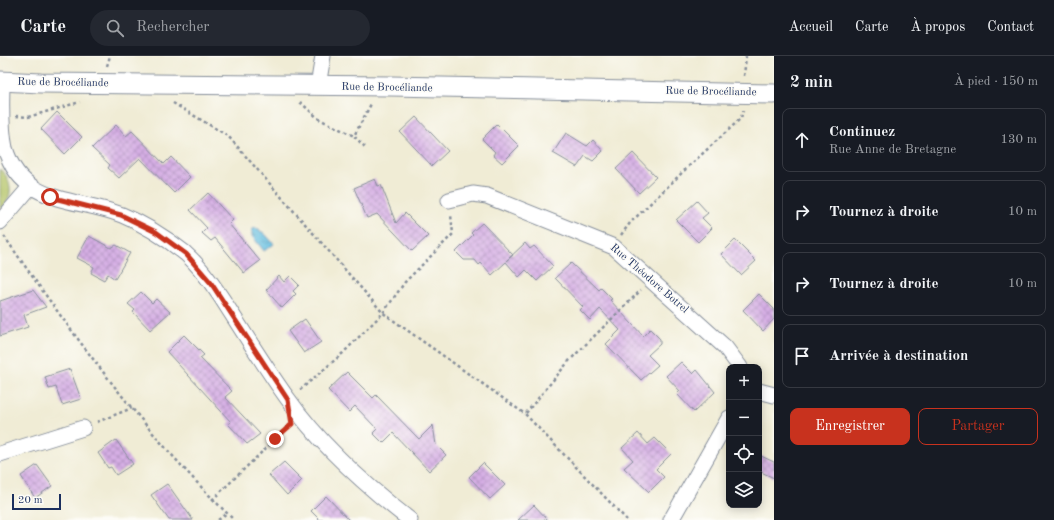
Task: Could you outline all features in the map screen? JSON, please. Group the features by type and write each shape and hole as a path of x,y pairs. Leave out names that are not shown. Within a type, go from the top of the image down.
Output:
{"street":[{"path":"318,86 323,56"},
{"path":"1,81 2,148 12,165 31,186 50,197 121,215 156,232 186,254 211,283 288,400 340,460 379,496 410,520"},
{"name":"Rue de Brocéliande","path":"1,81 41,83 774,94"},
{"path":"0,222 31,186"},
{"name":"Rue Théodore Botrel","path":"449,200 473,194 487,196 614,247 725,347 738,364"},
{"path":"762,392 774,395"},
{"path":"671,520 726,423"},
{"path":"0,454 83,428"}],"path":[{"path":"286,87 300,103 319,119 354,136 365,147"},
{"path":"614,247 630,224 741,118 744,93"},
{"path":"2,114 28,117 85,100"},
{"path":"168,100 228,136 383,313 525,414 627,520"},
{"path":"354,136 373,100"},
{"path":"212,500 292,424 288,400 343,353 383,313 405,282 453,234 449,200"},
{"path":"0,231 19,259 132,408 212,500 234,520"},
{"path":"525,414 569,360 651,280"},
{"path":"83,428 132,408"},
{"path":"218,520 227,513"}],"green space":[{"path":"0,169 7,178 10,195 5,205 0,209"}],"water":[{"path":"254,228 259,229 264,233 274,244 264,251 252,236 252,230"}],"building":[{"path":"57,112 82,137 65,154 41,129"},
{"path":"416,117 448,151 432,166 400,132"},
{"path":"497,124 519,146 502,163 493,155 495,152 482,139"},
{"path":"116,125 126,136 132,131 164,164 171,157 190,177 174,193 140,158 119,178 108,168 110,165 92,148"},
{"path":"566,133 587,146 593,140 603,151 593,161 585,156 577,167 553,153"},
{"path":"633,153 656,177 639,193 616,169"},
{"path":"375,179 378,186 381,185 396,223 405,213 428,236 412,251 377,214 367,218 354,188"},
{"path":"208,193 233,220 229,224 260,261 244,273 215,238 211,241 202,233 207,228 190,210"},
{"path":"697,201 708,213 702,218 712,228 698,242 676,220"},
{"path":"482,223 513,255 525,243 530,249 534,246 553,266 537,281 526,270 519,277 506,262 492,275 481,263 479,265 475,260 464,260 456,252 473,235 471,233"},
{"path":"89,236 111,248 116,245 130,253 115,279 108,274 104,280 91,273 94,267 77,258"},
{"path":"735,240 756,261 741,275 721,254"},
{"path":"571,263 599,290 601,288 612,299 610,300 643,336 650,329 660,339 660,344 648,355 658,365 641,380 606,344 620,330 600,309 590,320 580,310 583,307 555,278"},
{"path":"279,276 284,282 290,276 299,285 293,291 296,294 282,308 266,290"},
{"path":"33,290 46,307 24,315 28,327 0,336 0,301"},
{"path":"141,292 152,303 156,299 170,312 150,330 133,312 135,310 128,304"},
{"path":"759,294 774,309 774,319 763,331 743,310"},
{"path":"305,319 321,342 304,353 288,331"},
{"path":"184,335 204,355 200,358 232,391 225,397 260,434 247,444 228,424 231,422 167,352"},
{"path":"681,362 693,374 697,370 715,392 694,412 677,394 680,391 666,376"},
{"path":"70,369 81,399 62,405 56,387 49,389 45,377"},
{"path":"347,372 373,398 376,395 419,439 433,425 436,445 446,455 429,471 393,433 383,443 373,433 377,429 355,406 349,412 328,390"},
{"path":"638,433 648,444 655,438 671,454 656,469 664,477 649,492 624,468 633,460 622,448"},
{"path":"116,440 133,464 116,475 111,467 108,468 98,453"},
{"path":"762,456 774,462 774,478 762,472"},
{"path":"284,462 302,480 287,495 269,475"},
{"path":"483,463 505,485 490,499 469,477"},
{"path":"37,465 52,486 35,498 21,476"},
{"path":"167,484 193,520 169,520 151,495"},
{"path":"326,496 349,520 320,520 311,511"},
{"path":"534,505 548,520 518,520"}],"route":[{"path":"50,197 121,215 156,232 186,254 211,283 288,400 292,424 275,439"}]}
